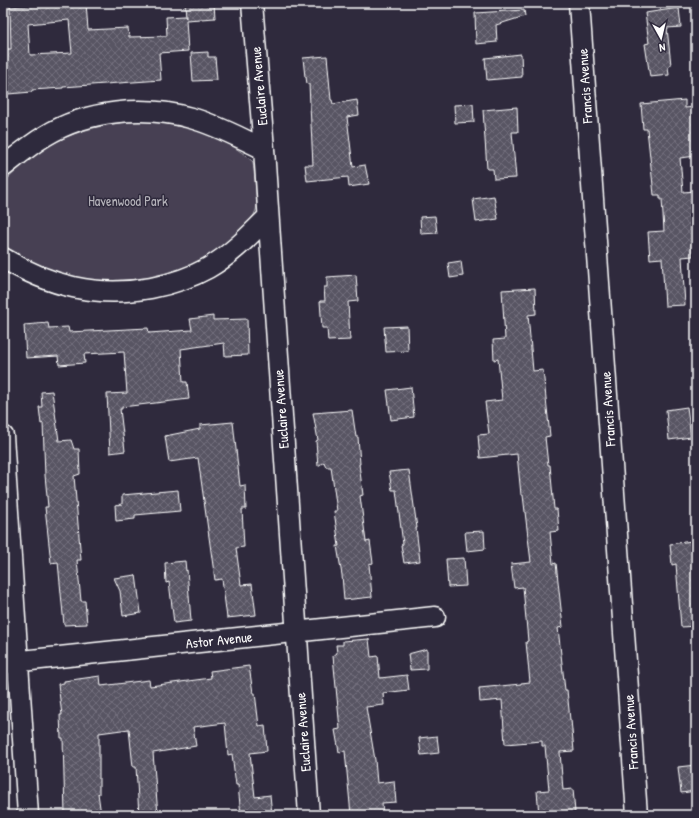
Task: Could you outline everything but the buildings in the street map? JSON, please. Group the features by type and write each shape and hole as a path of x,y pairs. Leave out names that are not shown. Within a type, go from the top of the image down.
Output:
{"street":[{"name":"Euclaire Avenue","path":"252,3 264,148 309,815"},
{"name":"Francis Avenue","path":"579,3 637,815"},
{"path":"3,167 45,136 68,125 93,117 118,112 168,112 215,126 264,148"},
{"path":"3,258 34,275 58,284 84,290 108,292 134,291 185,279 208,268 229,253 268,217"},
{"path":"3,436 10,662 28,815"},
{"name":"Astor Avenue","path":"10,662 435,617"}],"green space":[{"name":"Havenwood Park","path":"143,121 158,122 202,132 229,144 242,152 253,162 256,210 252,219 241,230 210,254 189,266 143,280 119,282 95,281 72,277 48,270 18,256 3,245 3,184 18,169 34,156 66,137 102,126"}]}
